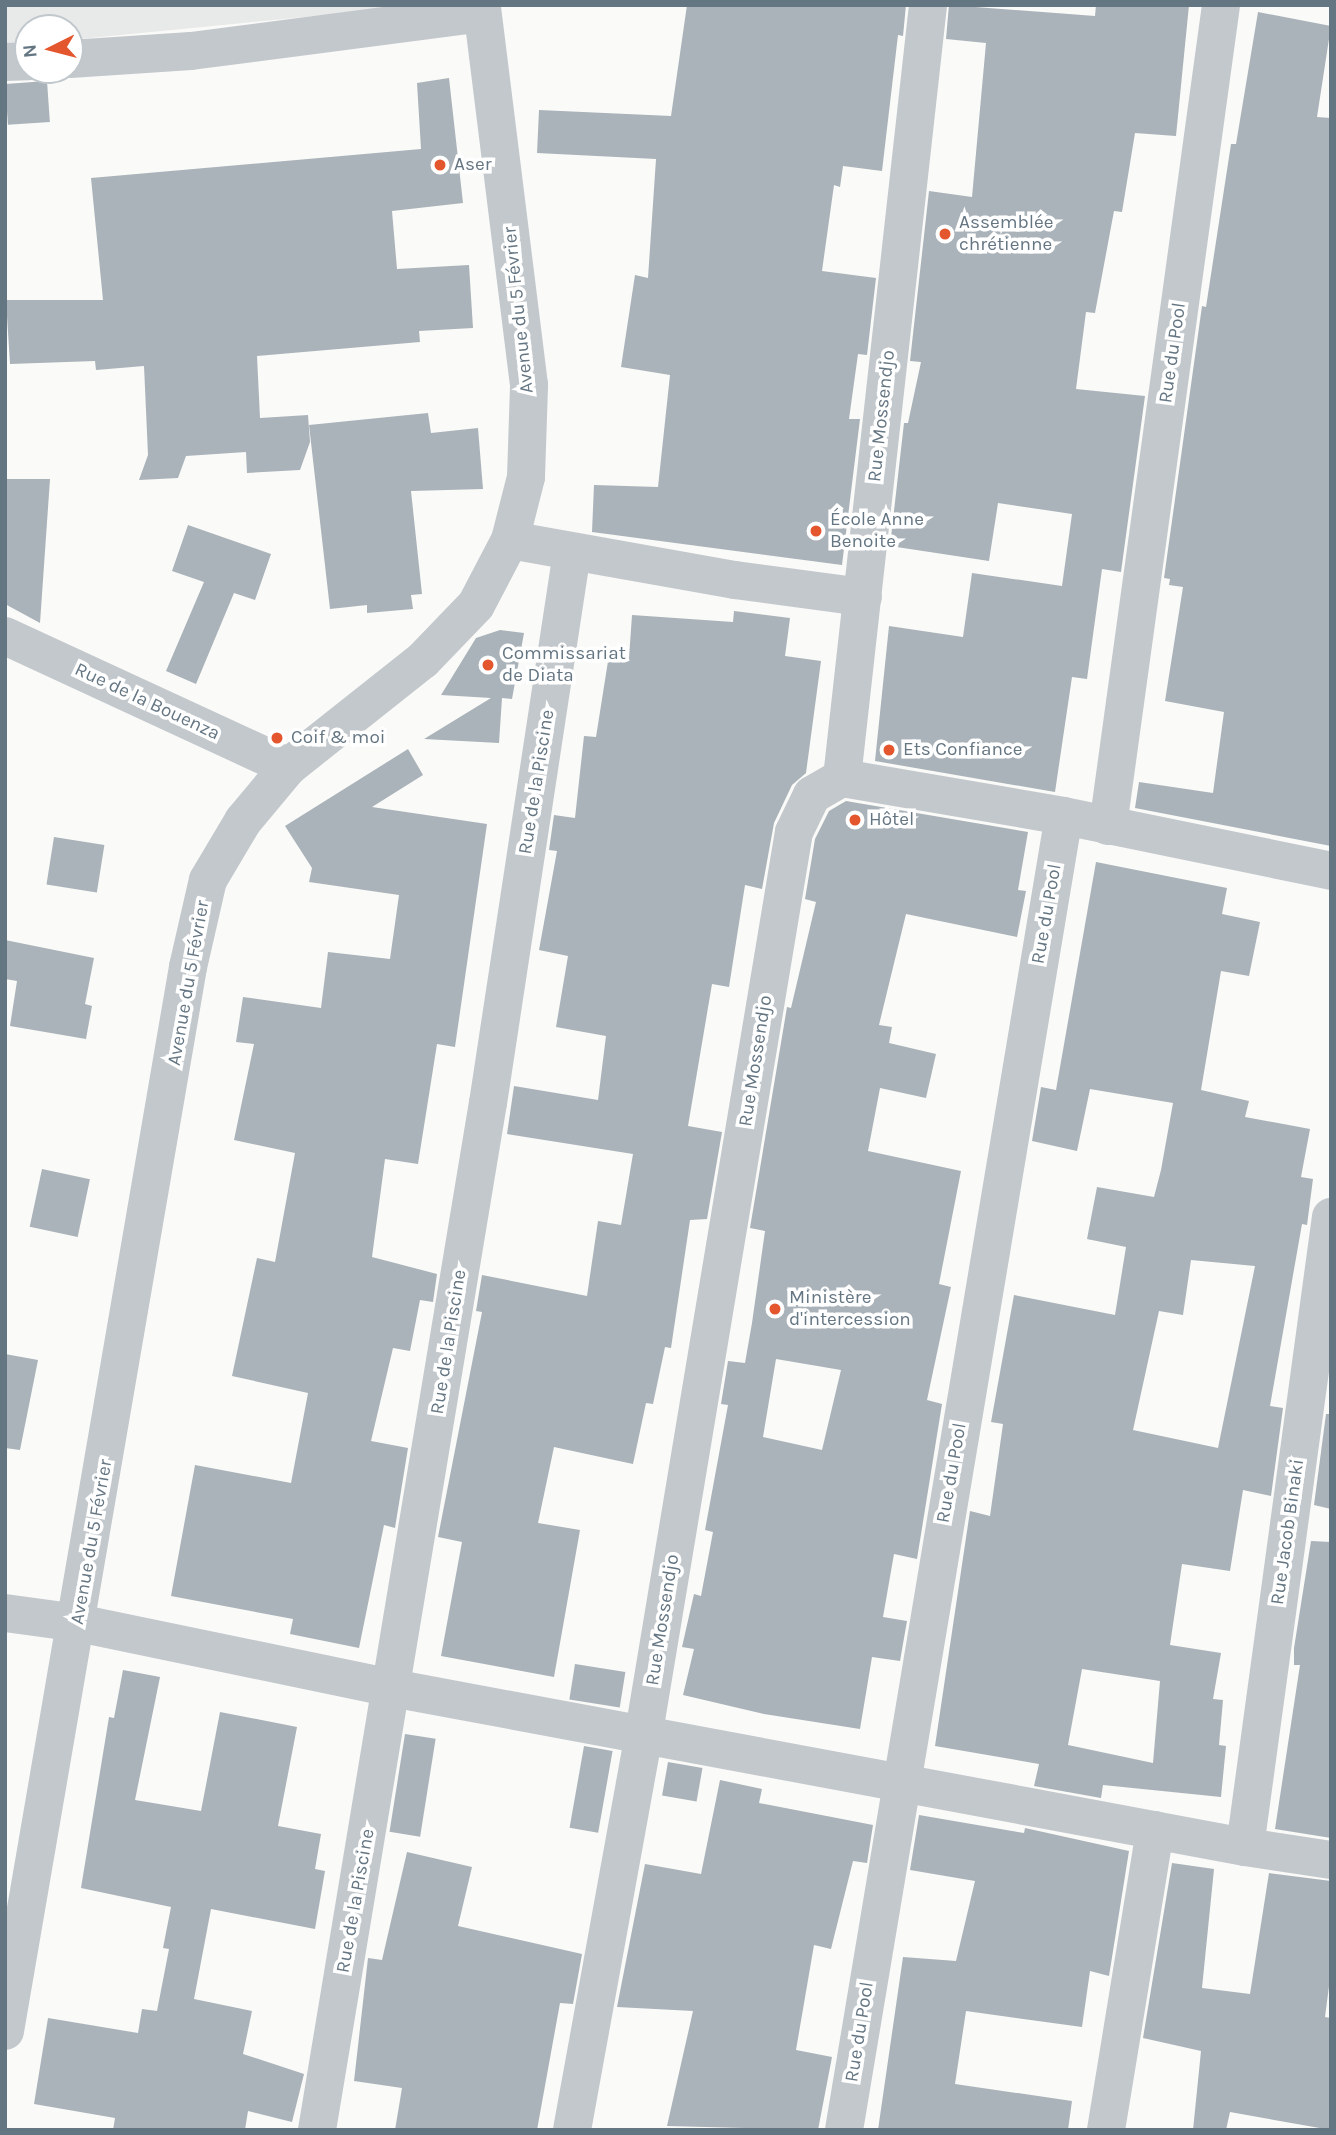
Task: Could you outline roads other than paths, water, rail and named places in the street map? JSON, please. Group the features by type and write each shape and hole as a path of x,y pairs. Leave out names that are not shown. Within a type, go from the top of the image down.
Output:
{"street":[{"name":"Rue Mossendjo","path":"572,2130 644,1732 794,832 812,795 842,778 928,5"},
{"name":"Rue du Pool","path":"1108,826 1221,5"},
{"path":"84,58 191,51 482,9"},
{"name":"Avenue du 5 Février","path":"5,2031 78,1623 188,967 208,880 243,821 288,767 440,642 475,605 510,540 526,477 529,386 482,9"},
{"path":"510,540 863,597"},
{"name":"Rue de la Piscine","path":"317,2130 392,1688 572,552"},
{"name":"Rue de la Bouenza","path":"5,636 288,767"},
{"path":"842,778 1064,816 1331,872"},
{"name":"Rue du Pool","path":"844,2130 899,1783 1064,816"},
{"name":"Rue Jacob Binaki","path":"1245,1847 1331,1217"},
{"path":"5,1613 78,1623 392,1688 644,1732 899,1783 1245,1847 1331,1860"},
{"path":"1106,2130 1155,1830"}],"place":[{"name":"Aser","path":"440,165"},
{"name":"Assemblée chrétienne","path":"945,234"},
{"name":"École Anne Benoite","path":"816,531"},
{"name":"Commissariat de Diata","path":"488,665"},
{"name":"Coif & moi","path":"277,738"},
{"name":"Ets Confiance","path":"889,750"},
{"name":"Hôtel","path":"855,820"},
{"name":"Ministère d'intercession","path":"775,1309"}]}
